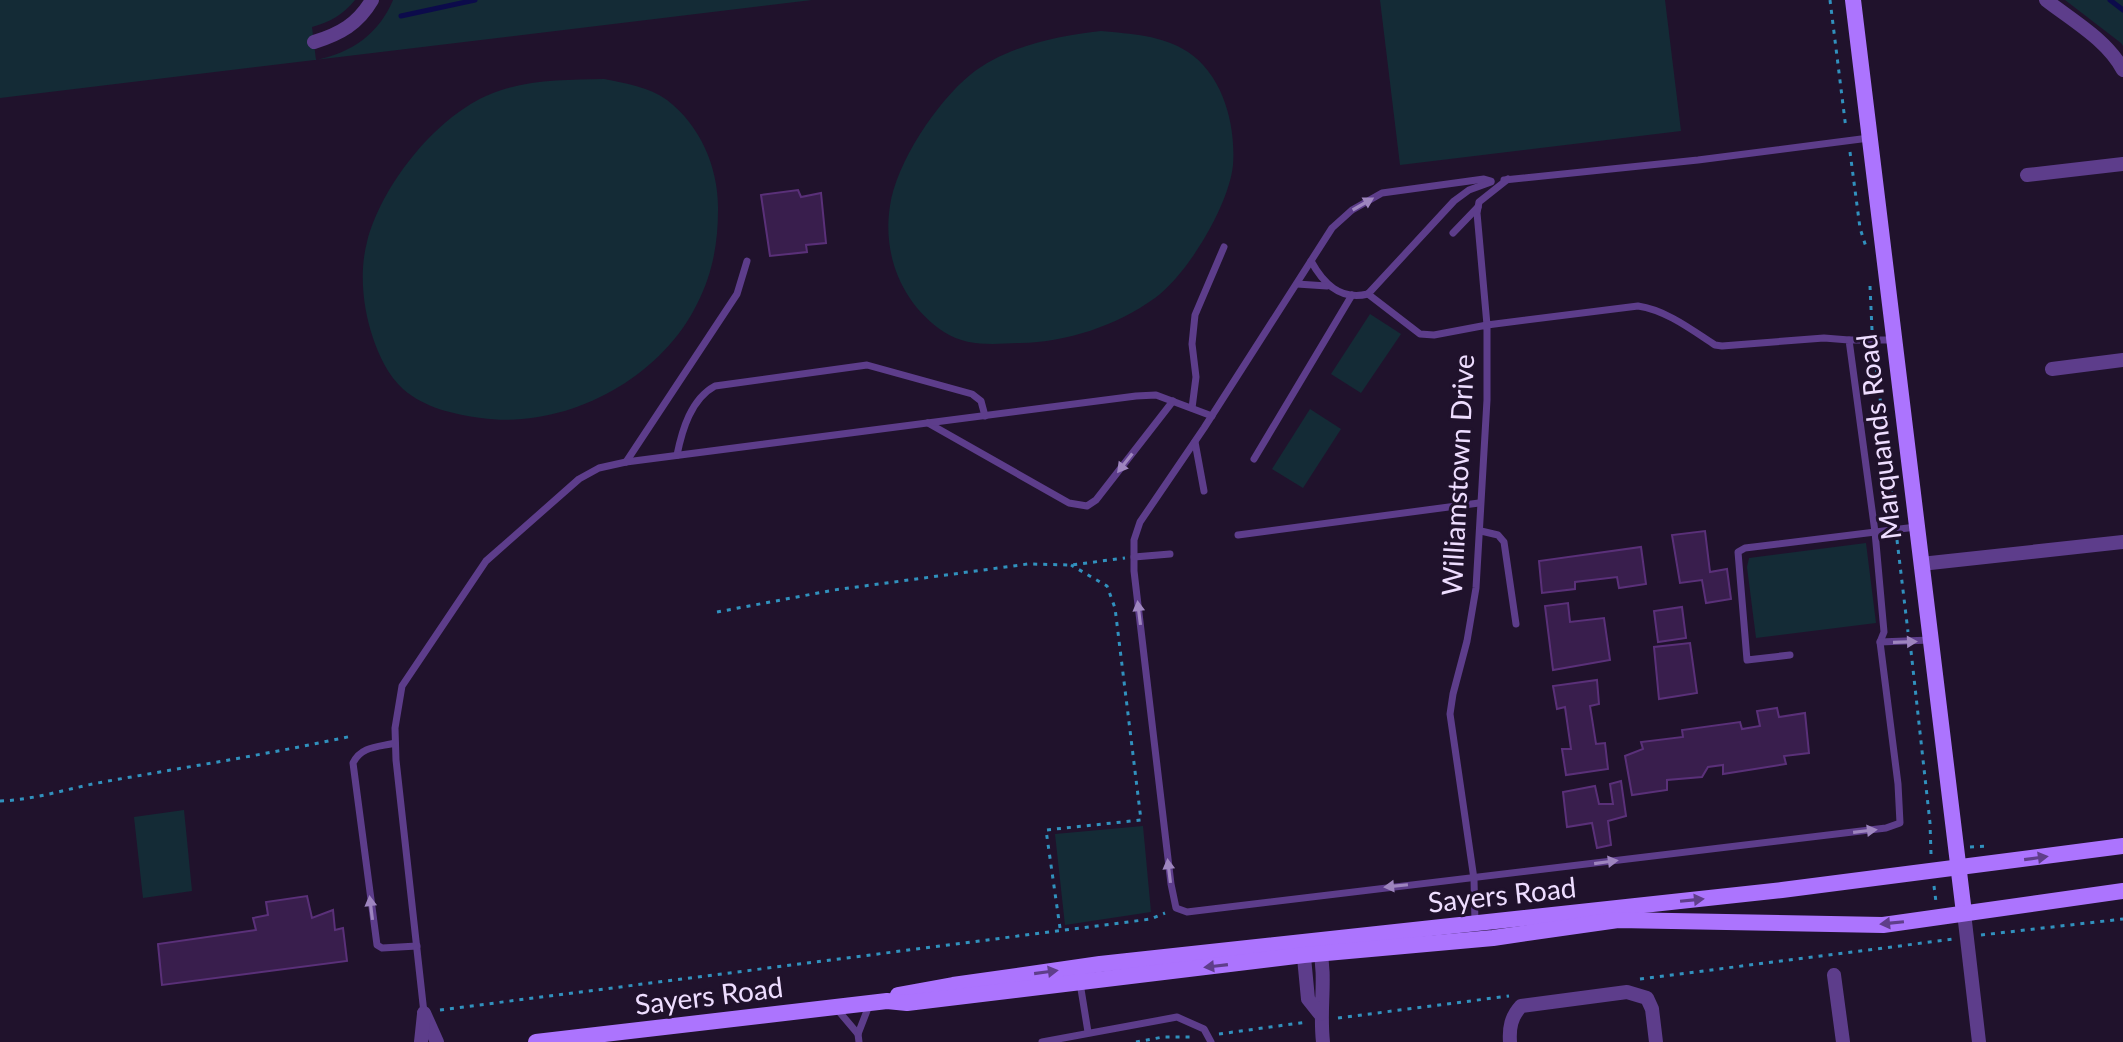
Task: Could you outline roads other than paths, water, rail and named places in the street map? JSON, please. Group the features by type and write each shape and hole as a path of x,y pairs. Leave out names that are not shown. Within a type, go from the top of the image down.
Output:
{"main road":[{"name":"Marquands Road","path":"1853,0 1964,913"},
{"name":"Sayers Road","path":"536,1042 879,1002 907,1003 1079,975 2123,846"},
{"name":"Sayers Road","path":"1312,948 1518,935 1618,920 1883,925 2123,891"},
{"path":"1475,924 1485,931 1587,920 1618,920"}],"street":[{"path":"314,42 347,29 358,21 372,0"},
{"path":"2046,0 2111,52 2123,70"},
{"path":"2027,175 2123,164"},
{"path":"2052,369 2123,360"},
{"path":"1921,564 2123,542"},
{"path":"1964,913 1979,1042"},
{"path":"1312,948 1324,996 1320,1018 1323,1042"},
{"path":"1834,975 1843,1042"},
{"path":"1510,1042 1509,1029 1521,1006 1627,992 1647,998 1652,1009 1656,1042"},
{"path":"421,1042 424,1013"},
{"path":"424,1013 437,1042"}],"lane":[{"path":"1297,284 1327,286 1352,295 1368,294 1454,201 1469,190 1491,181 1869,138"},
{"path":"1491,181 1484,179 1382,193 1352,210 1332,228 1140,522 1134,540 1134,557 1157,775 1176,908 1187,912 1474,879 1894,827 1900,823 1880,642 1884,632 1875,532 1849,340"},
{"path":"1508,179 1479,202 1478,207 1487,325 1638,306 1663,314 1715,345 1722,346 1824,338 1873,342 1894,340"},
{"path":"1453,233 1478,207"},
{"path":"1192,408 1196,377 1192,344 1195,315 1224,247"},
{"path":"626,462 737,294 747,261"},
{"path":"1311,261 1327,286"},
{"name":"Williamstown Drive","path":"1368,294 1420,334 1434,335 1487,325 1487,400 1476,588 1450,714 1474,879 1475,924"},
{"path":"1254,459 1352,295"},
{"path":"677,455 682,427 705,391 715,386 867,365 972,394 981,401 985,416"},
{"path":"424,1013 395,743 402,686 486,561 579,479 599,468 626,462 1136,396 1156,395 1212,416"},
{"path":"928,423 1069,503 1087,506 1096,500 1173,401"},
{"path":"1195,442 1204,491"},
{"path":"1238,535 1479,503"},
{"path":"1790,655 1747,660 1738,552 1745,548 1916,527"},
{"path":"1481,531 1498,535 1504,542 1516,624"},
{"path":"1134,557 1170,554"},
{"path":"1880,642 1930,640"},
{"path":"395,743 365,749 353,763 377,945 382,948 417,946"},
{"path":"1079,975 1088,1032"},
{"path":"834,1007 858,1038 879,1002"},
{"path":"1042,1042 1177,1017 1204,1029 1210,1039"}],"waterway":[{"path":"401,16 475,0"},
{"path":"2110,0 2123,10"}]}
